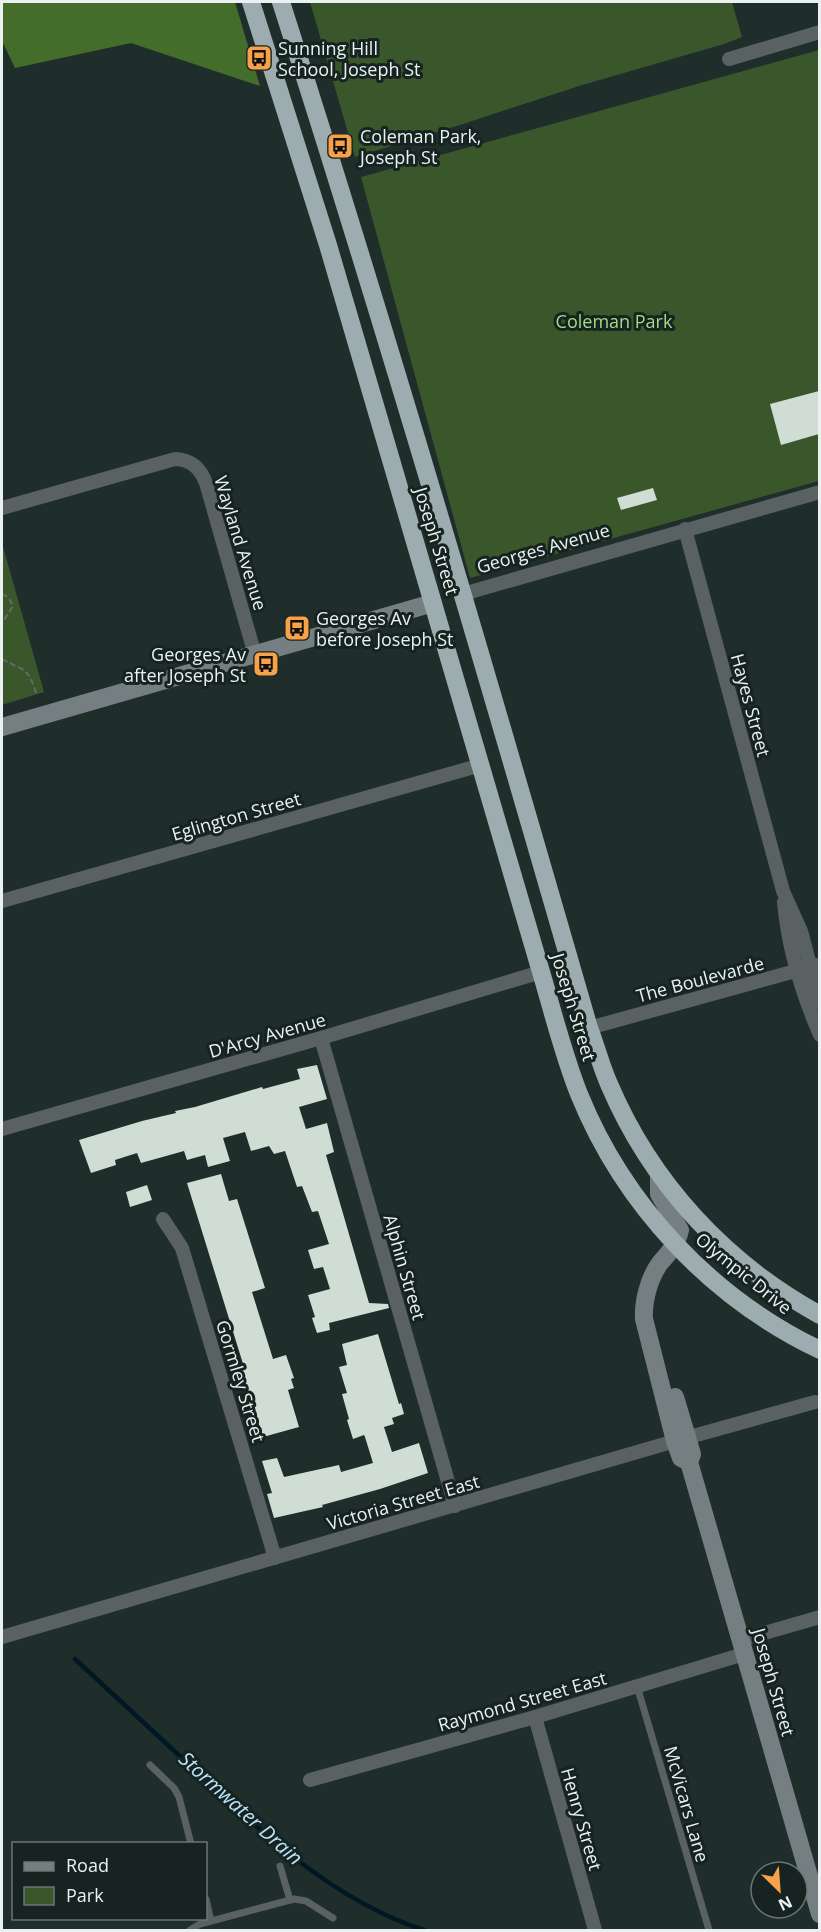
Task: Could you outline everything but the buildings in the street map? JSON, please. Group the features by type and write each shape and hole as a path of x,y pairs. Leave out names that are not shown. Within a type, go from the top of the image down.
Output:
{"highway":[{"name":"Joseph Street","path":"251,2 318,212 567,1059 588,1115 626,1181 672,1250"},
{"name":"Joseph Street","path":"281,2 355,234 463,594 589,1028 608,1083 628,1123 659,1174"},
{"name":"Georges Avenue","path":"433,603 463,594"},
{"name":"Olympic Drive","path":"659,1174 694,1218 738,1260 771,1285 819,1315"},
{"name":"Olympic Drive","path":"672,1250 748,1308 779,1329 819,1350"}],"street":[{"path":"729,59 819,32"},
{"name":"Wayland Avenue","path":"2,508 175,459 185,459 193,463 206,483 255,655"},
{"name":"Georges Avenue","path":"463,594 819,492"},
{"name":"Hayes Street","path":"685,529 783,891 815,966 819,1003"},
{"name":"Georges Avenue","path":"2,727 433,603"},
{"name":"Eglington Street","path":"2,901 481,765"},
{"name":"Hayes Street","path":"783,891 786,934 804,999 819,1035"},
{"name":"The Boulevarde","path":"589,1028 815,966"},
{"name":"D'Arcy Avenue","path":"2,1129 321,1038 541,972"},
{"name":"Alphin Street","path":"321,1038 455,1506"},
{"name":"Joseph Street","path":"659,1174 659,1194 679,1226 680,1233 672,1250 652,1278 644,1301 644,1319 682,1439 681,1458 688,1462 819,1914"},
{"name":"Gormley Street","path":"164,1219 182,1248 275,1558"},
{"name":"Victoria Street East","path":"2,1637 815,1402"},
{"name":"Raymond Street East","path":"310,1780 637,1686 819,1617"},
{"name":"Henry Street","path":"535,1717 595,1930"}],"lane":[{"name":"McVicars Lane","path":"637,1686 709,1930"},
{"path":"150,1765 174,1788 179,1797 190,1842"},
{"path":"280,1866 290,1900"},
{"path":"190,1930 200,1924 290,1900 306,1901 333,1918"},
{"path":"207,1903 211,1921"}],"path":[{"path":"2,594 9,598 13,606 2,623"},
{"path":"2,659 25,670 30,676 37,696"}],"green space":[{"path":"2,2 235,2 260,86 131,43 15,68 2,41"},
{"path":"310,2 732,2 742,37 355,157"},
{"name":"Coleman Park","path":"819,50 819,481 470,578 361,177"},
{"path":"2,543 44,692 2,705"}],"waterway":[{"name":"Stormwater Drain","path":"75,1659 248,1819 302,1864 361,1902 392,1918 424,1930"}],"place":[{"name":"Sunning Hill School, Joseph St","path":"259,58"},
{"name":"Coleman Park, Joseph St","path":"340,146"},
{"name":"Georges Av before Joseph St","path":"297,628"},
{"name":"Georges Av after Joseph St","path":"266,664"}]}
